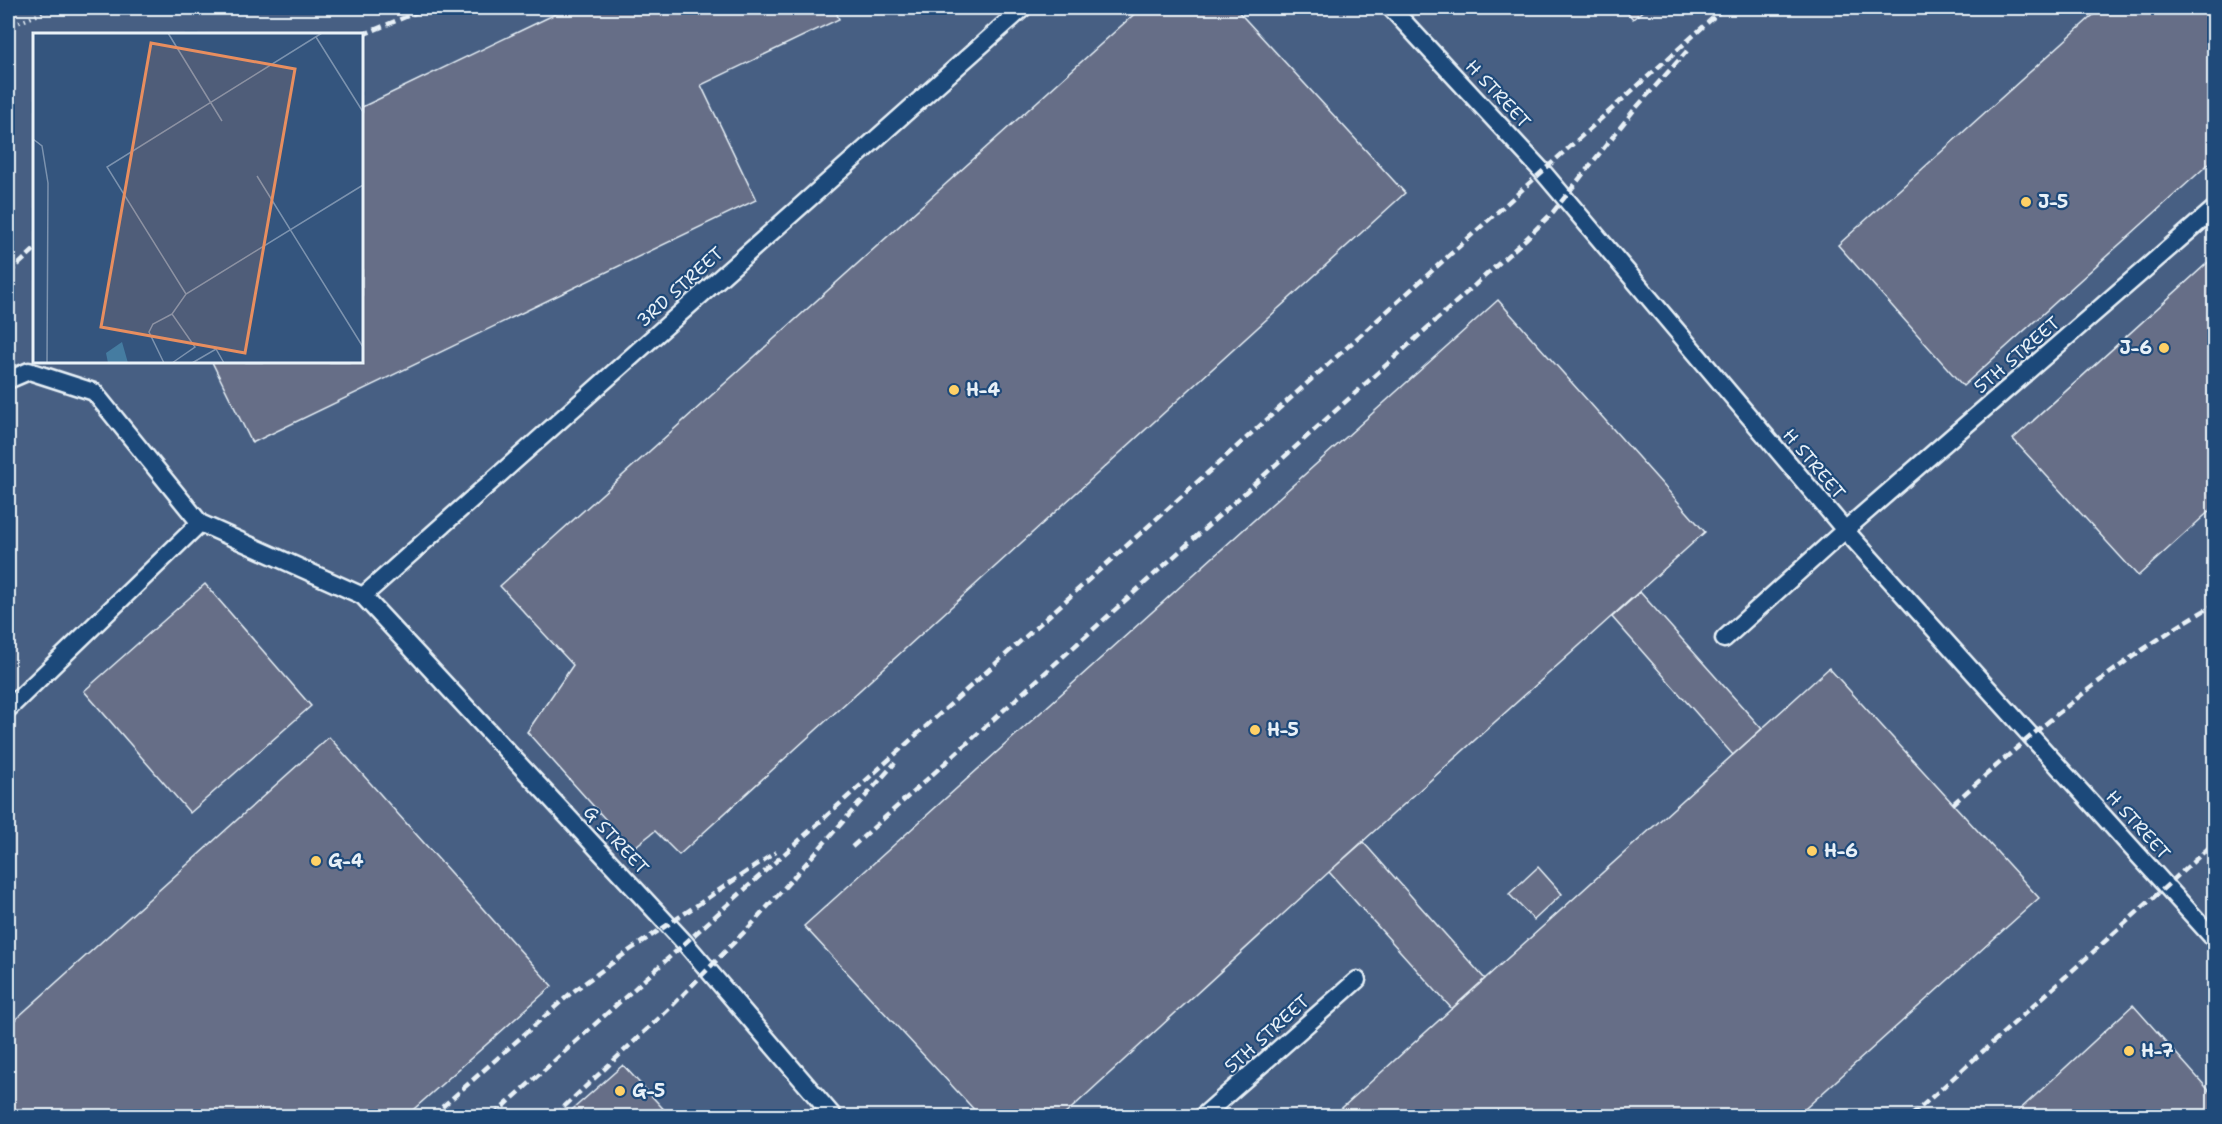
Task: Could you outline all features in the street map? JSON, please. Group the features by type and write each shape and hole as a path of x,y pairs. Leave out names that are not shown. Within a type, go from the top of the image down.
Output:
{"lane":[{"name":"3RD STREET","path":"363,596 1023,8"},
{"name":"H STREET","path":"1391,8 1542,171 1845,530 2214,939"},
{"name":"5TH STREET","path":"1724,639 1845,530 2214,209"},
{"path":"8,380 28,371 94,392 200,523 363,596"},
{"path":"8,709 200,523"},
{"name":"G STREET","path":"363,596 685,944 833,1116"},
{"name":"5TH STREET","path":"1203,1116 1357,980"}],"path":[{"path":"8,27 54,8"}],"shaded area":[{"path":"8,8 2214,8 2214,1116 8,1116"}],"building":[{"path":"568,8 834,8 839,19 701,85 756,200 252,443 212,363 363,363 363,107"},
{"name":"H-4","path":"1141,8 1235,8 1405,193 679,855 655,831 632,849 527,732 573,665 500,586"},
{"path":"1624,8 1646,8 1633,19"},
{"name":"J-5","path":"2101,8 2214,8 2214,159 1963,386 1838,245"},
{"name":"J-6","path":"2214,257 2214,507 2138,576 2013,439"},
{"name":"H-5","path":"1498,300 1705,532 1063,1116 980,1116 804,926"},
{"path":"205,584 311,706 190,813 84,691"},
{"path":"1640,592 1762,729 1733,755 1612,617"},
{"name":"H-6","path":"1829,668 2039,898 1797,1116 1333,1116"},
{"name":"G-4","path":"329,737 552,986 406,1116 8,1116 8,1026"},
{"path":"1363,842 1485,979 1452,1009 1329,872"},
{"path":"1538,867 1562,894 1534,920 1509,894"},
{"name":"H-7","path":"2133,1005 2214,1096 2214,1116 2013,1116"},
{"name":"G-5","path":"623,1065 670,1116 565,1116"}],"railway":[{"path":"363,35 427,8"},
{"path":"493,1116 1724,8"},
{"path":"852,847 1527,238 1553,212 1634,110 1687,51"},
{"path":"8,274 33,251"},
{"path":"1953,804 2078,697 2144,649 2214,605"},
{"path":"554,1116 670,1008 754,922 895,763"},
{"path":"1911,1116 2214,843"},
{"path":"432,1116 571,993 630,950 776,852"}],"place":[{"name":"J-5","path":"2026,202"},
{"name":"J-6","path":"2164,348"},
{"name":"H-4","path":"954,390"},
{"name":"H-5","path":"1255,730"},
{"name":"H-6","path":"1812,851"},
{"name":"G-4","path":"316,861"},
{"name":"H-7","path":"2129,1051"},
{"name":"G-5","path":"620,1091"}]}
